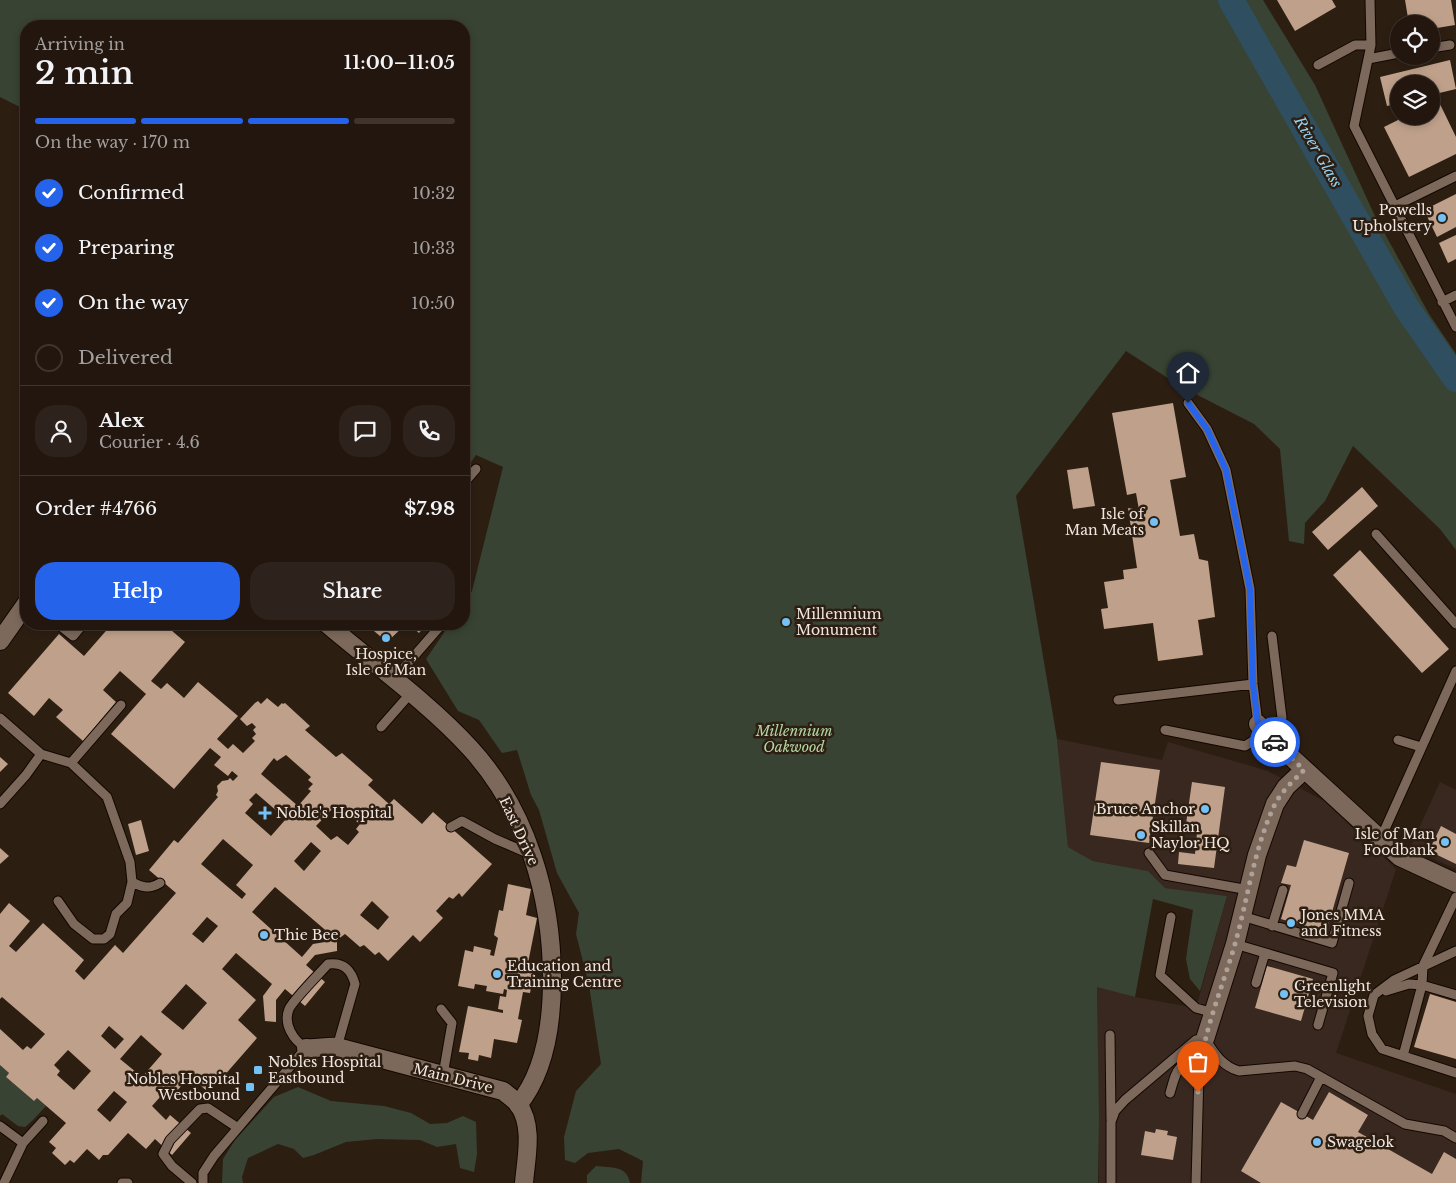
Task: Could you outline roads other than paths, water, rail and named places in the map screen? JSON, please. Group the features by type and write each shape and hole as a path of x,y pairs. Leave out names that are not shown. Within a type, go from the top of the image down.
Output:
{"street":[{"path":"0,641 20,613"},
{"name":"East Drive","path":"335,630 394,679 472,750 511,807 533,855 544,892 552,954 552,1000 545,1047 533,1084 518,1104"},
{"path":"1261,729 1400,857 1456,883"},
{"path":"1205,1039 1235,944 1250,890 1257,855 1275,804 1286,787 1304,770"},
{"name":"Main Drive","path":"306,1048 337,1047 443,1075 503,1091 518,1104"},
{"path":"518,1104 525,1119 528,1133 524,1183"}],"lane":[{"path":"1370,0 1371,45 1354,126 1456,327"},
{"path":"1440,46 1450,44"},
{"path":"1318,65 1355,45 1371,45"},
{"path":"1368,58 1390,54"},
{"path":"1395,206 1456,176"},
{"path":"1442,302 1456,295"},
{"path":"1188,403 1207,429 1226,470 1250,589 1253,684 1261,729"},
{"path":"470,476 476,469"},
{"path":"1376,534 1456,624"},
{"path":"66,630 73,636 78,630"},
{"path":"394,679 437,630"},
{"path":"1165,730 1245,746 1261,729 1282,718 1272,636"},
{"path":"1378,836 1385,830 1456,671"},
{"path":"1118,700 1253,684"},
{"path":"381,727 410,694"},
{"path":"71,763 121,705"},
{"path":"0,718 41,754 71,763 107,797 130,862 132,882 127,903 116,914 110,934 104,939 93,939 74,924 58,901"},
{"path":"1398,740 1421,747"},
{"path":"0,804 26,775 41,754"},
{"path":"450,827 462,821 495,839 533,855"},
{"path":"1149,853 1165,875 1250,890"},
{"path":"132,882 141,887 152,887 160,883"},
{"path":"1242,916 1332,943 1349,883"},
{"path":"1272,926 1283,890"},
{"path":"1403,1056 1422,985 1422,966 1456,897"},
{"path":"1171,917 1160,975 1196,1008 1214,1012"},
{"path":"1235,944 1333,973 1318,1024"},
{"path":"1456,951 1394,980 1374,996 1368,1016 1372,1034 1382,1049 1456,1073"},
{"path":"1256,984 1265,953"},
{"path":"203,1183 203,1173 214,1156 306,1048 292,1036 288,1024 289,1008 328,964 337,963 347,968 355,984 337,1047"},
{"path":"1374,996 1394,987 1409,984 1422,985 1456,995"},
{"path":"441,1009 452,1022 443,1075"},
{"path":"1110,1035 1111,1183"},
{"path":"1196,1183 1198,1073 1205,1039"},
{"path":"1205,1039 1220,1061 1232,1070 1239,1072 1295,1066 1307,1068 1405,1124 1444,1131 1456,1138"},
{"path":"1112,1122 1115,1112 1125,1100 1196,1040 1205,1039"},
{"path":"1170,1093 1176,1070 1184,1063 1201,1058"},
{"path":"1302,1114 1321,1077"},
{"path":"192,1183 172,1166 163,1154 170,1140 200,1109 208,1108 238,1128"},
{"path":"4,1183 23,1143 43,1121"},
{"path":"0,1126 23,1143"},
{"path":"122,1183 128,1183"}],"waterway":[{"name":"River Glass","path":"1231,0 1406,307 1456,379"}],"place":[{"name":"Powells Upholstery","path":"1442,218"},
{"name":"Isle of Man Meats","path":"1154,522"},
{"name":"Millennium Monument","path":"786,622"},
{"name":"Hospice, Isle of Man","path":"386,638"},
{"name":"Bruce Anchor","path":"1205,809"},
{"name":"Noble's Hospital","path":"265,813"},
{"name":"Skillan Naylor HQ","path":"1141,835"},
{"name":"Isle of Man Foodbank","path":"1445,842"},
{"name":"Jones MMA and Fitness","path":"1291,923"},
{"name":"Thie Bee","path":"264,935"},
{"name":"Education and Training Centre","path":"497,974"},
{"name":"Greenlight Television","path":"1284,994"},
{"name":"Nobles Hospital Eastbound","path":"258,1070"},
{"name":"Nobles Hospital Westbound","path":"250,1087"},
{"name":"Swagelok","path":"1317,1142"}],"park label":[{"name":"Millennium Oakwood","path":"794,740"}]}
